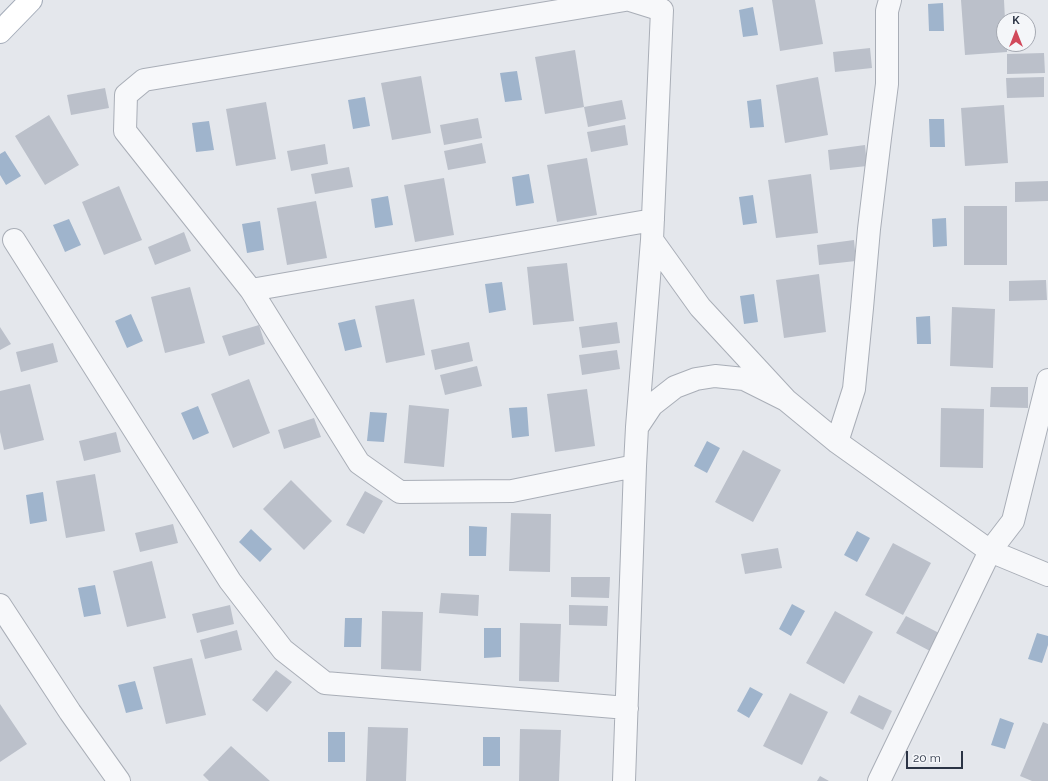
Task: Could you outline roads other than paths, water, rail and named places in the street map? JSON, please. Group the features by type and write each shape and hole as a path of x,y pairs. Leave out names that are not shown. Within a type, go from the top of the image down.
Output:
{"main road":[{"path":"0,32 31,0"}],"street":[{"path":"625,0 144,80 126,95 124,131 250,290 359,464 400,492 512,491 635,466"},
{"path":"624,781 635,466 652,230 662,10 630,0"},
{"path":"837,442 854,388 869,229 887,84 887,11 890,0"},
{"path":"250,290 652,230"},
{"path":"652,230 700,307 786,400 837,442 990,551 1048,575"},
{"path":"14,240 230,581 283,650 325,683 627,708"},
{"path":"637,427 652,405 675,387 696,379 715,376 744,379 786,400"},
{"path":"879,781 990,551 1013,521 1048,380"},
{"path":"0,605 70,712 119,781"}],"water":[{"path":"943,3 944,31 929,31 928,4"},
{"path":"753,7 758,35 743,37 739,10"},
{"path":"517,71 522,100 505,102 500,73"},
{"path":"365,97 370,126 353,129 348,100"},
{"path":"761,99 764,127 750,128 747,101"},
{"path":"929,119 944,119 945,147 930,147"},
{"path":"209,121 214,150 196,152 192,123"},
{"path":"5,151 21,176 6,185 0,175 0,154"},
{"path":"529,174 534,203 516,206 512,177"},
{"path":"753,195 757,223 743,225 739,197"},
{"path":"388,196 393,225 375,228 371,199"},
{"path":"946,218 947,246 933,247 932,219"},
{"path":"69,219 81,245 65,252 53,225"},
{"path":"260,221 264,250 247,253 242,224"},
{"path":"502,282 506,310 489,313 485,284"},
{"path":"754,294 758,322 744,324 740,296"},
{"path":"131,314 143,341 127,348 115,321"},
{"path":"930,316 931,344 917,344 916,317"},
{"path":"355,319 362,347 345,351 338,323"},
{"path":"198,406 209,433 193,440 181,413"},
{"path":"527,407 529,436 512,438 509,408"},
{"path":"370,412 387,413 384,442 367,441"},
{"path":"707,441 720,448 707,473 694,466"},
{"path":"43,492 47,521 30,524 26,495"},
{"path":"469,526 487,527 486,556 469,556"},
{"path":"251,529 272,549 260,562 239,542"},
{"path":"857,531 870,538 857,562 844,555"},
{"path":"95,585 101,614 84,617 78,588"},
{"path":"792,604 805,611 791,636 779,629"},
{"path":"345,618 362,618 361,647 344,647"},
{"path":"484,628 501,628 501,657 484,658"},
{"path":"1037,633 1048,636 1048,645 1042,663 1028,659"},
{"path":"135,681 143,709 126,713 118,685"},
{"path":"750,687 763,694 749,718 737,711"},
{"path":"1000,718 1014,723 1005,749 991,745"},
{"path":"328,732 345,732 345,762 328,762"},
{"path":"483,737 500,737 500,766 483,766"}]}
